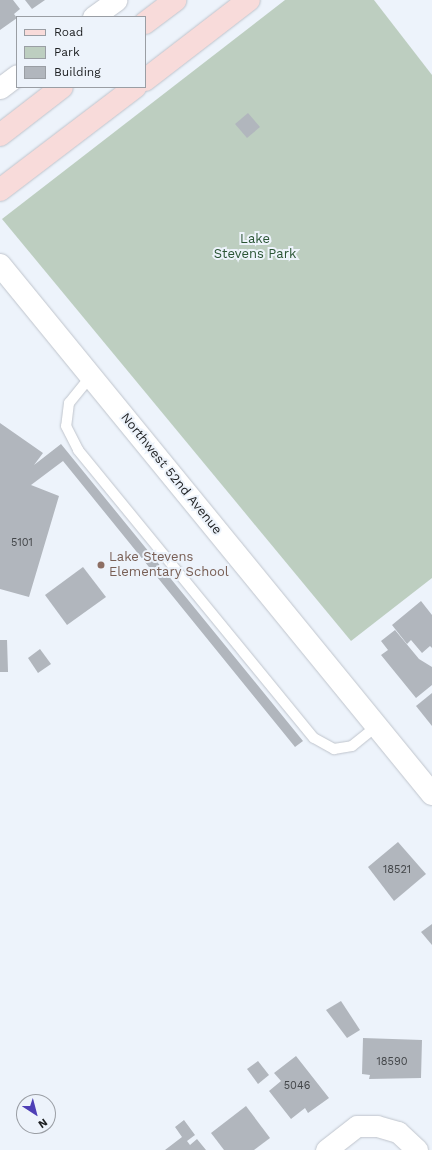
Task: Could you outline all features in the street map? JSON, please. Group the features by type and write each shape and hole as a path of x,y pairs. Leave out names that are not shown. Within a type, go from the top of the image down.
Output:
{"main road":[{"path":"146,22 175,0"},
{"path":"146,79 249,0"},
{"path":"0,135 61,88"},
{"path":"0,190 134,88"}],"street":[{"path":"94,16 116,0"},
{"path":"0,88 16,76"},
{"name":"Northwest 52nd Avenue","path":"0,265 432,794"},
{"path":"326,1150 356,1126 377,1126 398,1132 417,1150"}],"lane":[{"path":"91,376 69,403 66,426 93,468 314,738 334,749 352,746 377,726"}],"green space":[{"name":"Lake Stevens Park","path":"285,0 374,0 432,75 432,578 351,641 2,219"}],"building":[{"path":"0,0 13,0 20,9 14,14 16,19 0,30"},
{"path":"25,0 45,0 32,9"},
{"path":"248,113 260,127 247,138 235,124"},
{"path":"0,423 43,453 34,465 61,444 303,741 295,747 63,461 31,485 59,496 29,597 0,589"},
{"path":"83,567 106,597 67,625 45,595"},
{"path":"421,601 432,615 432,648 430,646 422,653 411,640 407,644 392,625"},
{"path":"395,630 419,659 432,667 432,685 416,698 381,655 388,650 381,641"},
{"path":"0,640 7,640 8,672 0,672"},
{"path":"40,649 51,664 38,673 28,658"},
{"path":"432,693 432,726 416,706"},
{"path":"398,842 426,874 394,901 368,867"},
{"path":"432,924 432,945 421,932"},
{"path":"341,1001 360,1030 347,1038 326,1010"},
{"path":"363,1038 422,1040 421,1078 369,1079 370,1075 362,1074"},
{"path":"296,1056 329,1098 308,1113 305,1108 291,1119 269,1091 281,1081 274,1073"},
{"path":"258,1061 269,1075 258,1084 247,1069"},
{"path":"246,1106 270,1138 254,1150 224,1150 211,1133"},
{"path":"184,1120 195,1135 187,1141 190,1145 197,1139 206,1150 165,1150 182,1137 175,1127"}],"place":[{"name":"Lake Stevens Elementary School","path":"101,565"}]}
